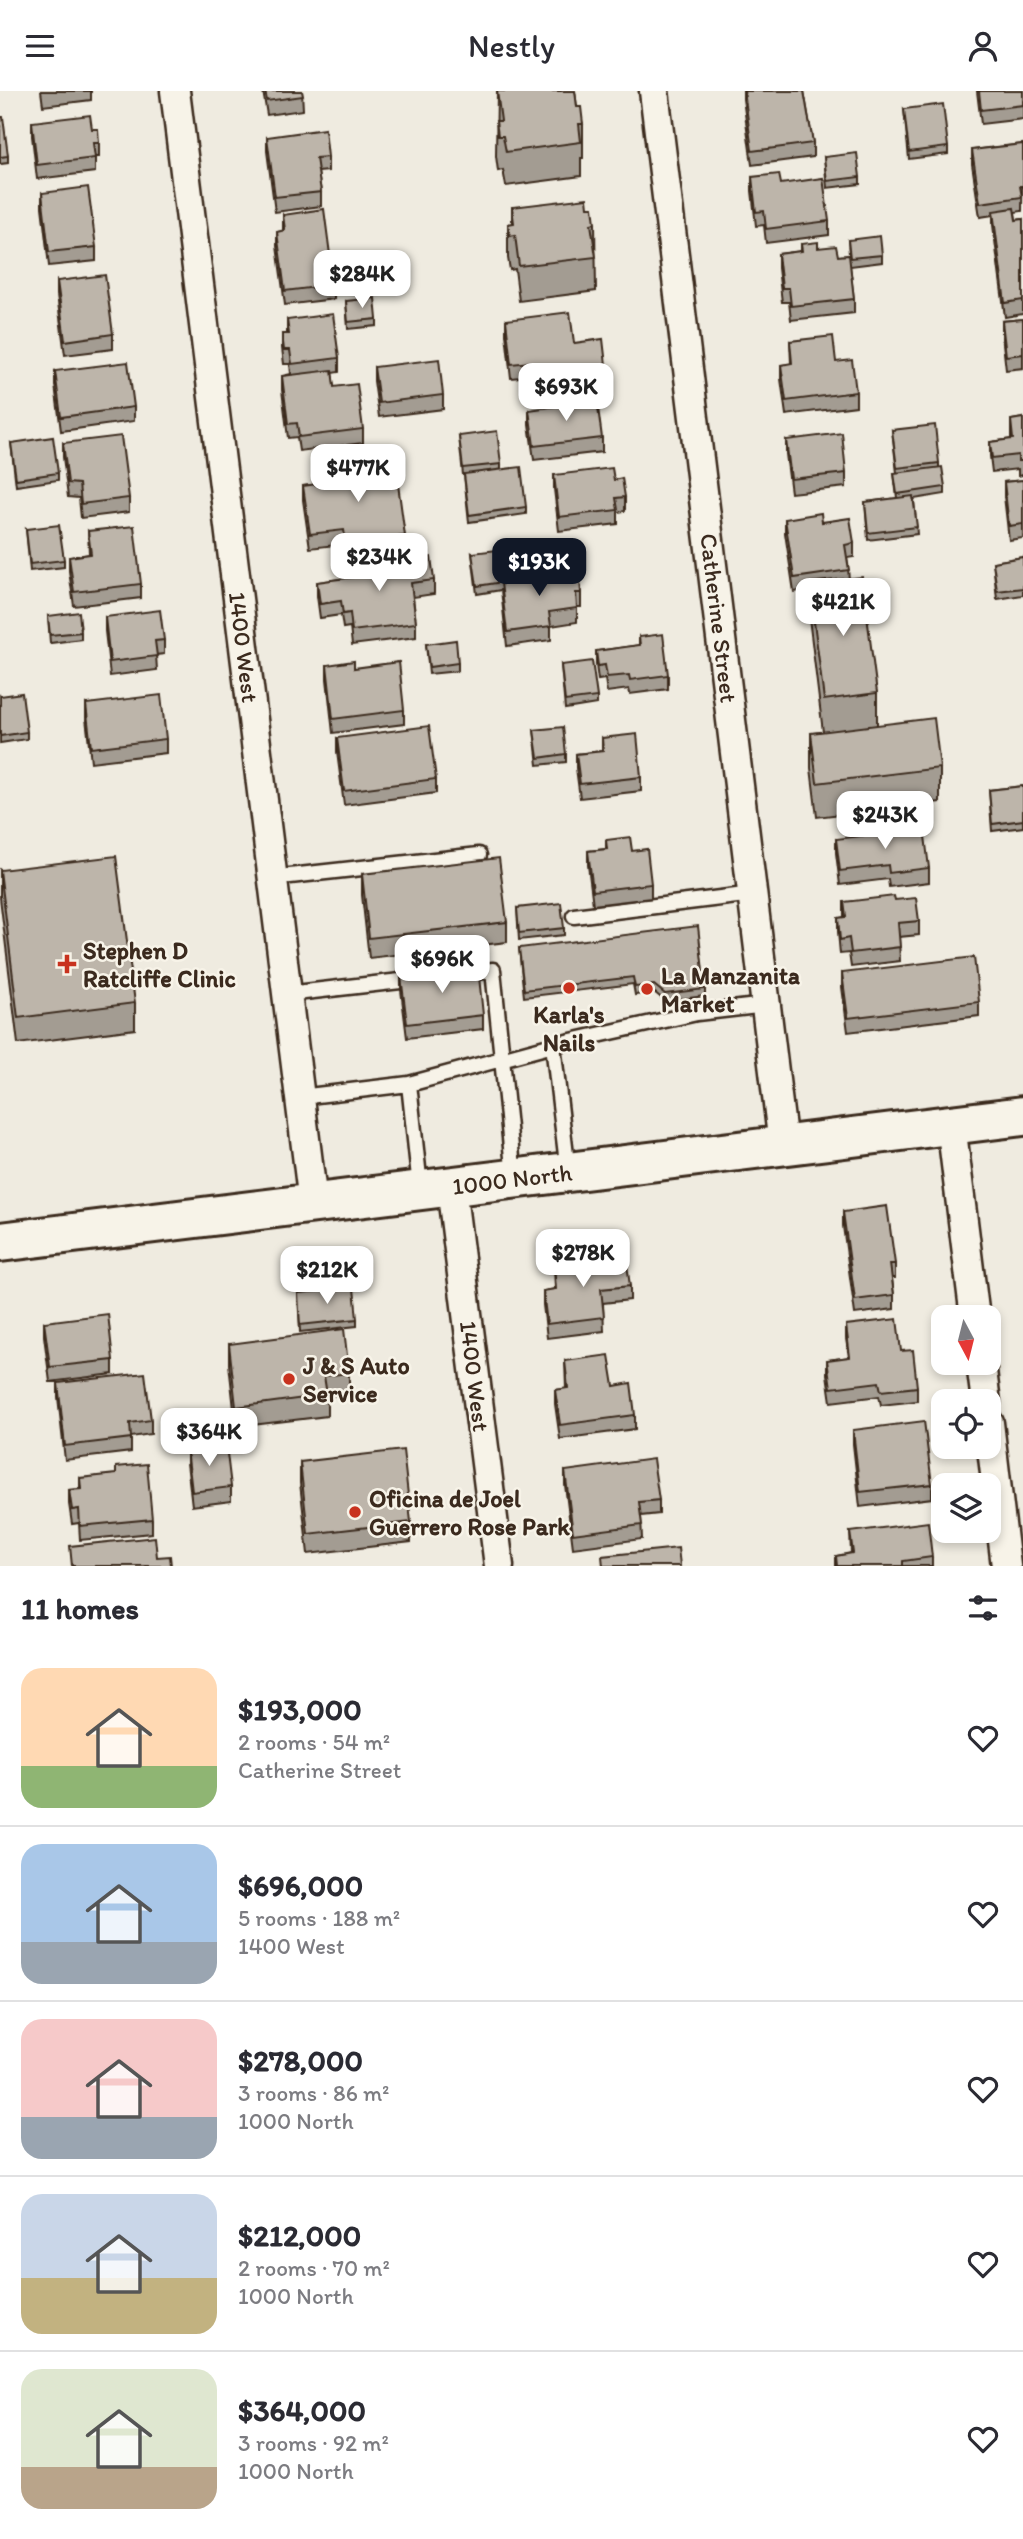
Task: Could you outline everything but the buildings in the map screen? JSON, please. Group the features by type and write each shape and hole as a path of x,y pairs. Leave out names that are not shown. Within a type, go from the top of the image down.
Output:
{"street":[{"name":"1400 West","path":"175,91 313,1203"},
{"name":"Catherine Street","path":"654,91 783,1145"},
{"name":"1000 North","path":"0,1242 1023,1116"},
{"path":"951,1124 973,1305"},
{"name":"1400 West","path":"436,1189 499,1566"},
{"path":"993,1459 1006,1566"}],"lane":[{"path":"272,878 479,855"},
{"path":"574,916 753,894"},
{"path":"287,994 493,970 514,1179"},
{"path":"300,1097 409,1084 553,1045 697,1013 766,1005"},
{"path":"553,1045 568,1172"},
{"path":"409,1084 436,1189"}],"place":[{"name":"Stephen D Ratcliffe Clinic","path":"67,964"},
{"name":"Karla's Nails","path":"569,988"},
{"name":"La Manzanita Market","path":"647,989"},
{"name":"J & S Auto Service","path":"289,1379"},
{"name":"Oficina de Joel Guerrero Rose Park","path":"355,1512"}]}
